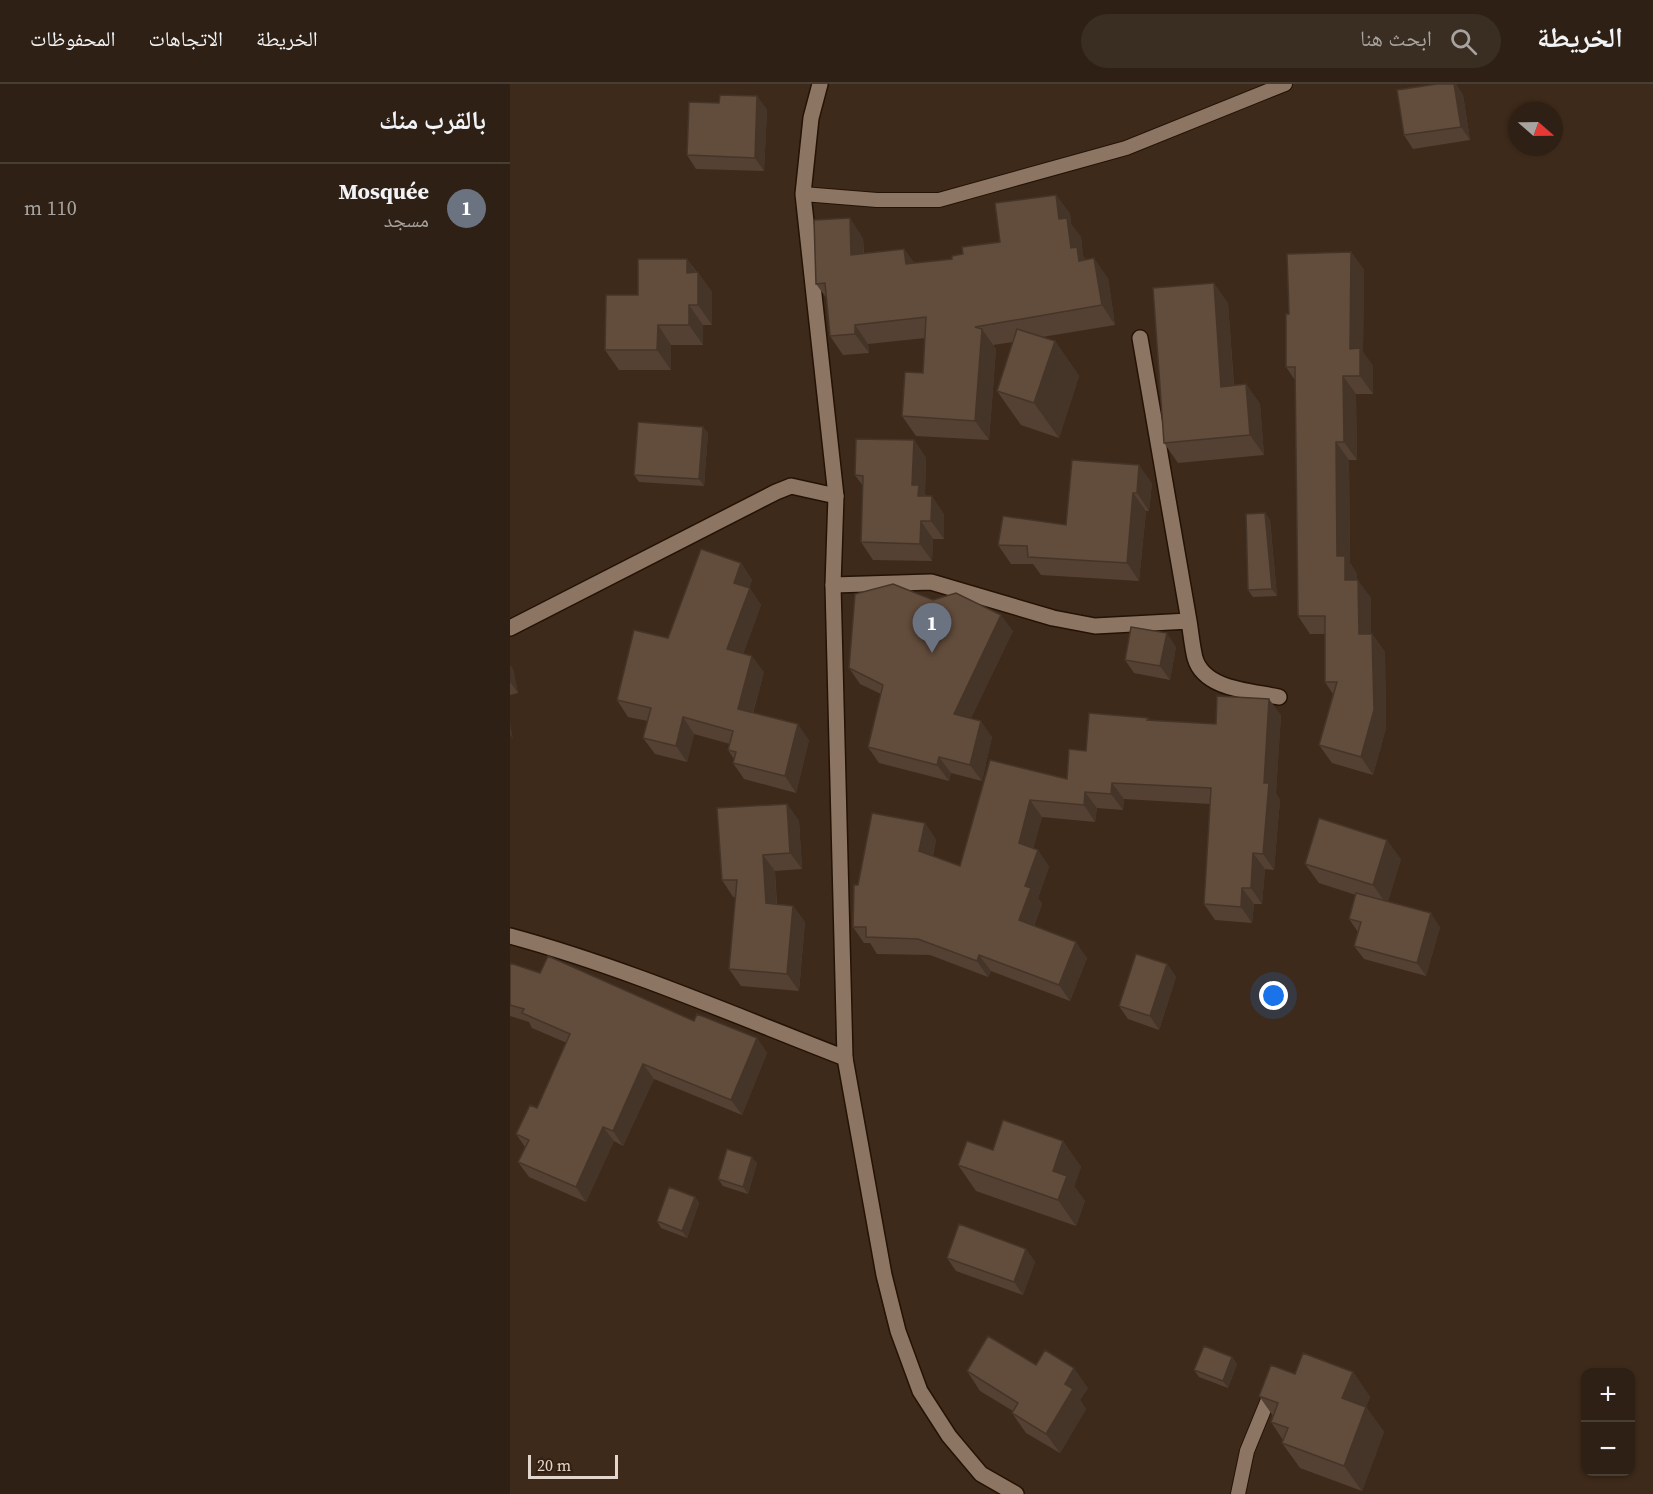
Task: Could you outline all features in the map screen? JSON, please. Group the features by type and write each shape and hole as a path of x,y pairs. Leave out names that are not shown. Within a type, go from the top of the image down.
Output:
{"street":[{"path":"820,84 811,118 802,194 836,496 833,585 845,1058 884,1275 898,1331 920,1391 949,1436 981,1474 1016,1494"},
{"path":"1140,338 1195,660 1204,675 1218,683 1279,697"},
{"path":"510,628 776,492 791,486 836,496"},
{"path":"833,585 931,582 1053,618 1095,626 1190,621"},
{"path":"510,936 608,967 845,1058"}],"lane":[{"path":"802,194 877,200 939,200 1126,148 1285,84"},
{"path":"1238,1494 1246,1452 1276,1381"}],"building":[{"path":"1454,84 1461,127 1404,135 1397,90"},
{"path":"720,95 757,96 755,158 687,155 689,102 719,103"},
{"path":"1056,195 1059,219 1067,218 1071,248 1077,247 1079,261 1094,258 1102,305 975,327 982,329 975,421 902,416 905,372 923,373 926,317 855,325 855,334 830,336 825,283 816,284 814,220 850,218 851,255 904,249 906,264 952,259 952,256 963,254 962,247 1000,242 995,203"},
{"path":"1351,252 1350,349 1360,348 1360,376 1343,376 1344,442 1336,442 1337,556 1345,556 1345,580 1358,580 1359,634 1372,634 1374,710 1361,757 1319,745 1337,682 1325,682 1325,616 1298,616 1295,367 1286,367 1286,314 1289,314 1287,254"},
{"path":"638,259 687,259 687,273 698,272 698,305 689,305 689,325 658,325 657,350 605,350 606,295 638,295"},
{"path":"1214,283 1221,387 1246,384 1250,435 1164,443 1153,288"},
{"path":"1017,329 1055,341 1034,403 997,391"},
{"path":"638,422 703,427 699,479 634,475"},
{"path":"856,439 914,440 912,485 919,485 918,496 932,496 931,521 921,521 920,544 861,542 863,476 855,475"},
{"path":"1072,460 1139,465 1137,493 1133,493 1127,563 1028,557 1027,546 998,545 1003,516 1066,525"},
{"path":"1265,513 1272,589 1248,590 1246,514"},
{"path":"701,549 741,563 734,583 750,588 727,649 752,656 738,709 798,724 785,776 733,763 736,752 728,750 733,731 683,717 676,746 643,738 651,708 617,700 634,630 668,638"},
{"path":"893,584 933,600 956,593 1001,615 954,714 981,721 970,765 939,757 937,765 868,747 883,685 849,668 855,594"},
{"path":"1131,627 1167,633 1160,666 1125,660"},
{"path":"1217,696 1269,699 1264,783 1269,783 1263,854 1253,853 1251,888 1242,888 1241,907 1204,904 1211,788 1112,783 1111,794 1085,792 1084,805 1030,800 1019,843 1038,850 1025,886 1031,888 1019,920 1076,942 1059,985 979,955 977,961 918,939 866,937 866,927 853,927 854,885 858,885 872,813 925,823 919,851 960,866 990,760 1067,779 1069,749 1086,751 1089,713 1148,718 1147,720 1216,724"},
{"path":"787,804 790,853 763,855 766,903 793,906 787,974 729,969 737,880 722,880 717,808"},
{"path":"1319,818 1387,840 1373,885 1305,864"},
{"path":"1356,893 1431,913 1417,963 1354,946 1361,922 1349,919"},
{"path":"1136,954 1167,964 1150,1016 1119,1006"},
{"path":"548,956 694,1021 697,1014 757,1038 731,1100 643,1064 613,1131 603,1127 576,1187 518,1162 529,1140 516,1134 530,1105 537,1108 570,1034 522,1013 524,1009 510,1005 510,963 540,973"},
{"path":"1003,1120 1063,1141 1053,1171 1067,1176 1058,1200 958,1165 967,1141 993,1150"},
{"path":"727,1149 752,1157 743,1187 718,1179"},
{"path":"669,1187 695,1197 682,1231 657,1221"},
{"path":"959,1224 1026,1249 1014,1282 947,1258"},
{"path":"988,1336 1036,1365 1045,1350 1074,1368 1065,1384 1073,1389 1046,1434 1012,1413 1018,1403 967,1371"},
{"path":"1204,1346 1232,1357 1223,1381 1194,1370"},
{"path":"1303,1353 1353,1372 1342,1398 1366,1407 1344,1466 1282,1443 1288,1428 1271,1422 1278,1403 1259,1396 1271,1365 1295,1374"}],"place":[{"name":"Mosquée","path":"932,653"}]}
